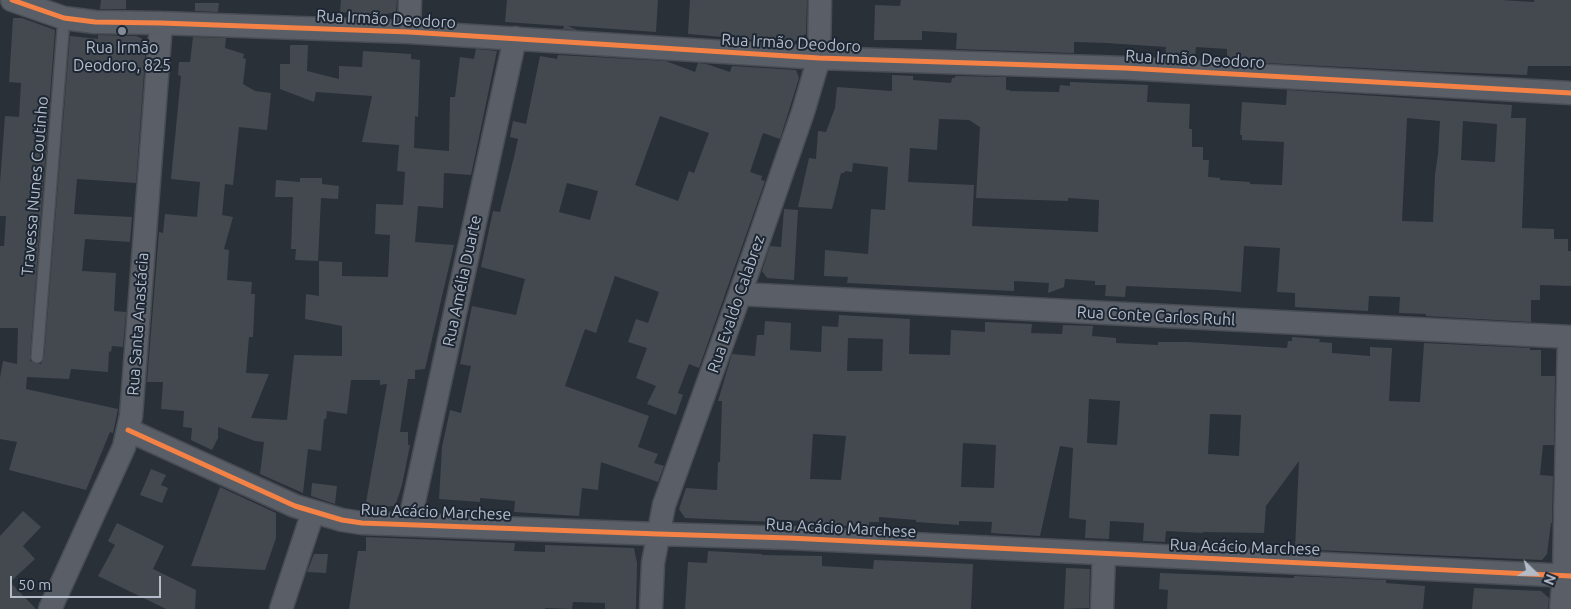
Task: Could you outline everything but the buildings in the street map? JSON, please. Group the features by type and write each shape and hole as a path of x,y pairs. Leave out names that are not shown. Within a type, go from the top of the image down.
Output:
{"street":[{"name":"Rua Irmão Deodoro","path":"12,0 64,18 95,22 409,32 818,58 1124,68 1571,94"},
{"path":"409,32 410,0"},
{"name":"Rua Evaldo Calabrez","path":"651,609 653,563 666,500 803,112 818,58 820,0"},
{"name":"Rua Santa Anastácia","path":"50,609 124,447 131,416 161,23"},
{"name":"Rua Amélia Duarte","path":"409,524 515,38"},
{"name":"Rua Conte Carlos Ruhl","path":"740,294 1570,337"},
{"path":"1561,609 1567,576 1570,337"},
{"name":"Rua Acácio Marchese","path":"128,430 295,506 342,520 362,523 789,538 1567,576"},
{"path":"281,609 313,512"},
{"path":"1102,609 1104,553"}],"lane":[{"name":"Travessa Nunes Coutinho","path":"37,357 64,18"}],"cycle path":[{"path":"12,0 64,18 95,22 409,32 819,58 1125,68 1571,93"},
{"path":"128,430 295,506 342,520 362,523 789,538 1571,576"}],"place":[{"name":"Rua Irmão Deodoro, 825","path":"122,31"}]}
